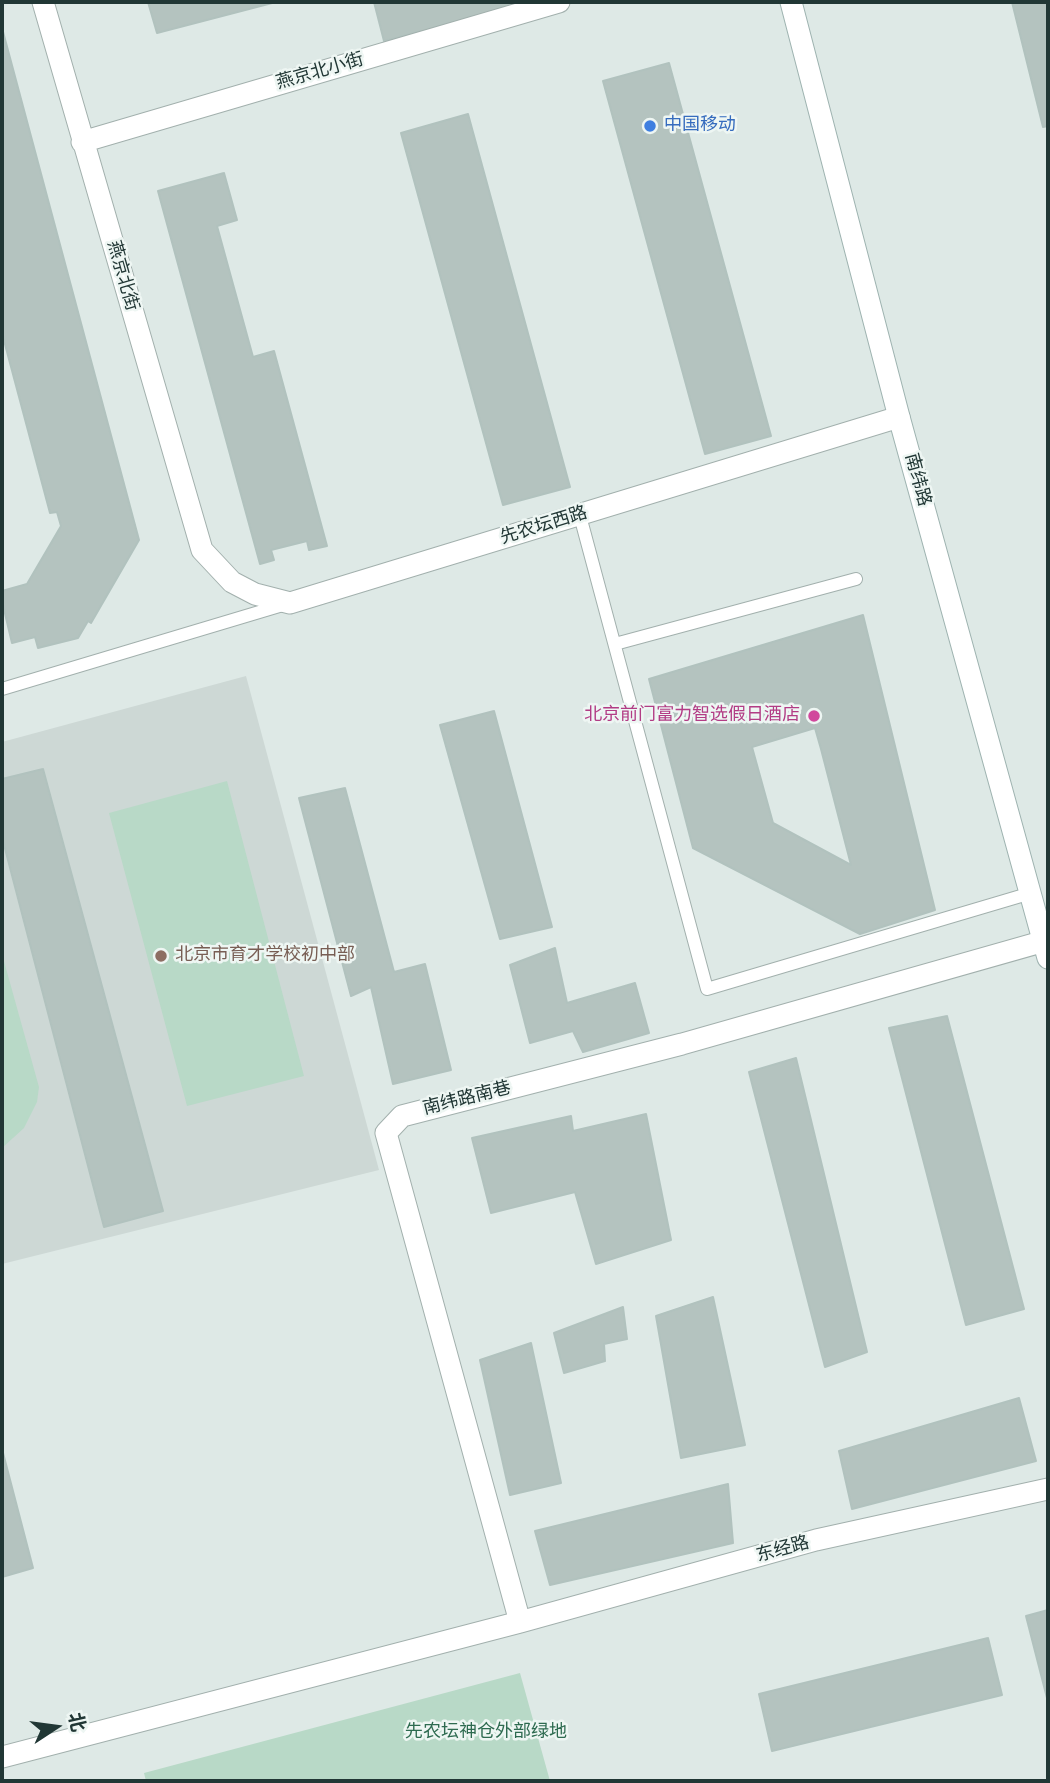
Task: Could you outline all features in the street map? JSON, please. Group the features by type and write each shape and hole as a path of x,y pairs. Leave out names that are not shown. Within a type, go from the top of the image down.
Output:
{"street":[{"name":"燕京北街","path":"43,2 202,550 232,582 255,594 290,603"},
{"name":"燕京北小街","path":"82,142 559,2"},
{"name":"南纬路","path":"790,2 900,417 1047,946"},
{"name":"先农坛西路","path":"290,603 900,417"},
{"name":"南纬路南巷","path":"520,1622 386,1133 402,1116 1047,946"},
{"name":"东经路","path":"2,1757 520,1622 816,1540 1048,1489"}],"lane":[{"path":"580,516 707,989 1031,893"},
{"path":"615,644 856,579"},
{"path":"2,690 290,603"}],"shaded area":[{"name":"北京市育才学校初中部","path":"246,676 379,1170 2,1264 2,742"}],"green space":[{"path":"227,781 304,1076 187,1106 109,813"},
{"path":"2,954 39,1087 37,1102 24,1128 2,1148"},
{"name":"先农坛神仓外部绿地","path":"520,1673 550,1781 146,1781 144,1773"}],"building":[{"path":"148,2 276,2 157,33"},
{"path":"374,2 532,2 384,41"},
{"path":"1012,2 1048,2 1048,126 1043,127"},
{"path":"2,28 139,540 91,623 88,621 78,638 38,648 35,637 12,643 2,601 2,591 27,584 61,526 57,512 50,513 2,333"},
{"path":"669,63 771,436 705,454 603,81"},
{"path":"468,114 570,487 503,505 401,133"},
{"path":"224,173 237,220 217,226 253,357 274,351 327,546 309,550 307,541 271,550 274,560 260,564 158,191"},
{"path":"863,615 935,910 860,934 693,848 649,679","holes":["815,728 851,865 773,823 752,747"]},
{"path":"494,711 552,927 500,939 440,725"},
{"path":"43,769 163,1211 104,1227 2,837 2,779"},
{"path":"345,788 394,972 425,964 451,1070 393,1084 371,987 351,996 299,798"},
{"path":"555,948 567,1003 635,983 649,1033 583,1052 573,1031 530,1043 510,965"},
{"path":"947,1016 1024,1309 966,1325 889,1028"},
{"path":"796,1058 867,1352 825,1367 749,1072"},
{"path":"646,1114 671,1240 596,1264 575,1192 491,1213 472,1138 571,1116 573,1131"},
{"path":"713,1297 745,1445 681,1458 656,1316"},
{"path":"623,1307 627,1339 604,1344 605,1361 564,1373 554,1333"},
{"path":"531,1343 561,1483 510,1495 480,1360"},
{"path":"1019,1398 1036,1461 852,1509 839,1451"},
{"path":"2,1449 33,1568 2,1577"},
{"path":"728,1484 733,1543 550,1585 535,1531"},
{"path":"1048,1610 1048,1698 1047,1698 1026,1616"},
{"path":"988,1638 1002,1695 772,1751 759,1694"}],"place":[{"name":"中国移动","path":"650,126"},
{"name":"北京前门富力智选假日酒店","path":"814,716"},
{"name":"北京市育才学校初中部","path":"161,956"}]}
